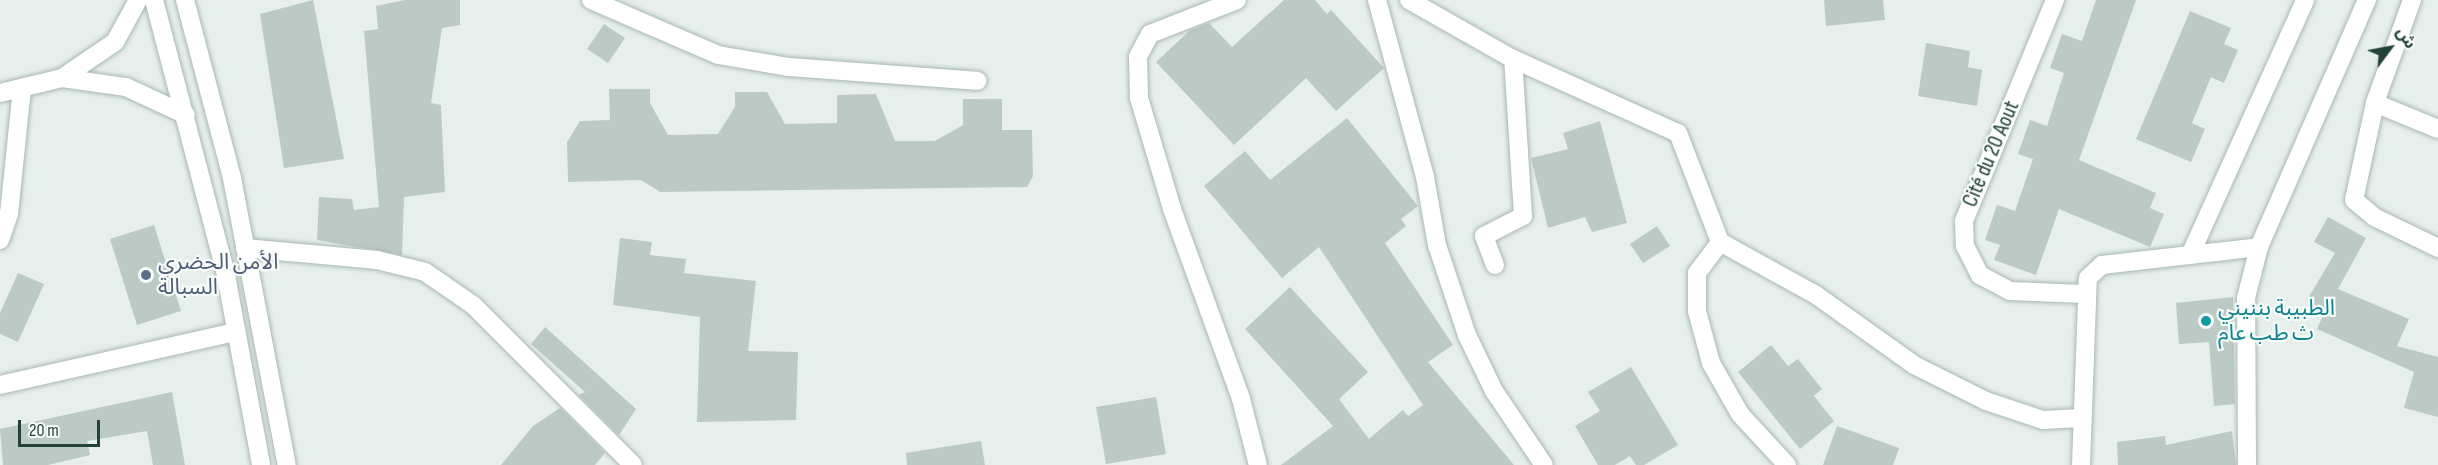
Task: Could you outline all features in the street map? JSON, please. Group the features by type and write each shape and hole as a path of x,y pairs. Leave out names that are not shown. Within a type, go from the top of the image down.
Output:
{"street":[{"path":"0,93 62,78 115,42 138,0"},
{"path":"154,0 186,115 236,332 261,465"},
{"path":"185,0 245,248 287,465"},
{"path":"591,0 718,55 788,67 977,81"},
{"path":"1237,0 1150,34 1138,67 1139,98 1172,209 1241,399 1257,465"},
{"path":"1377,0 1425,177 1437,245 1467,335 1494,391 1544,465"},
{"path":"1409,0 1513,59 1678,133 1720,242 1816,295 1914,365 1986,401 2043,420 2080,418"},
{"name":"Cité du 20 Aout","path":"2055,0 1964,221 1965,246 1980,275 2010,291 2084,294"},
{"path":"2192,254 2305,0"},
{"path":"2247,465 2246,298 2259,247 2367,0"},
{"path":"2412,0 2375,103 2354,200 2374,217 2438,248"},
{"path":"1495,265 1484,236 1523,216 1513,59"},
{"path":"62,78 126,87 186,115"},
{"path":"0,240 9,214 22,88"},
{"path":"2375,103 2438,129"},
{"path":"1720,242 1696,273 1697,311 1711,363 1740,414 1787,465"},
{"path":"2081,465 2080,418 2084,294 2088,278 2102,265 2259,247"},
{"path":"245,248 377,260 425,272 473,305 633,465"},
{"path":"0,385 236,332"}],"building":[{"path":"313,0 344,159 284,168 260,14"},
{"path":"405,0 460,0 460,25 442,28 431,103 441,105 445,192 404,197 402,255 317,240 319,197 352,199 354,210 379,207 364,31 378,29 376,6"},
{"path":"1284,0 1315,0 1327,14 1331,10 1384,68 1336,111 1306,78 1234,145 1156,62 1189,31 1209,23 1232,47"},
{"path":"1824,0 1883,0 1885,20 1826,26"},
{"path":"2096,0 2136,0 2079,160 2156,193 2150,208 2164,214 2150,247 2059,209 2036,275 1994,260 2000,245 1985,240 1997,205 2015,211 2033,159 2018,154 2030,120 2047,126 2064,73 2050,68 2062,34 2082,41"},
{"path":"2190,11 2231,28 2224,44 2238,50 2224,83 2211,77 2192,123 2205,129 2191,162 2136,139"},
{"path":"604,24 625,38 608,63 587,49"},
{"path":"1926,43 1970,51 1968,67 1982,70 1977,106 1918,96"},
{"path":"609,89 650,89 650,103 668,135 718,134 735,107 735,92 767,92 785,124 837,123 837,95 876,94 895,141 935,141 963,125 963,99 1002,99 1002,130 1032,130 1033,176 1027,187 660,192 641,180 568,182 567,142 580,121 610,120"},
{"path":"1347,118 1418,206 1401,219 1406,226 1385,243 1453,345 1428,362 1514,465 1281,465 1333,426 1245,329 1290,287 1368,372 1339,399 1369,439 1403,410 1408,416 1423,405 1319,247 1282,278 1204,186 1245,151 1270,180"},
{"path":"1600,121 1627,223 1592,232 1585,217 1548,228 1531,158 1568,149 1563,133"},
{"path":"2328,217 2366,238 2338,289 2409,319 2397,346 2438,357 2438,417 2404,408 2414,372 2317,329 2325,311 2307,300 2335,253 2314,242"},
{"name":"الأمن الحضري السبالة","path":"154,225 181,311 137,325 110,239"},
{"path":"1657,226 1670,246 1643,263 1630,244"},
{"path":"620,238 652,242 650,255 686,259 684,273 756,281 748,351 798,352 796,420 697,422 700,317 613,305"},
{"path":"18,273 44,284 18,342 0,334 0,313"},
{"name":"الطبيبة بننيني ث طب عام","path":"2233,297 2235,404 2214,406 2209,342 2179,344 2176,303"},
{"path":"545,327 636,409 619,435 579,395 585,392 531,344"},
{"path":"1771,345 1788,366 1798,359 1822,389 1814,396 1834,421 1800,449 1738,372"},
{"path":"1631,367 1678,445 1644,465 1636,465 1630,456 1615,465 1598,465 1575,426 1600,411 1588,392"},
{"path":"172,392 185,465 153,465 147,431 87,441 90,455 48,465 3,465 0,429"},
{"path":"1156,397 1166,454 1106,464 1096,407"},
{"path":"560,408 605,453 595,465 501,465 533,426"},
{"path":"1837,426 1899,448 1893,465 1823,465"},
{"path":"2232,431 2236,465 2118,465 2117,442 2165,436 2166,445"},
{"path":"981,441 985,465 907,465 906,453"}],"place":[{"name":"الأمن الحضري السبالة","path":"146,275"},
{"name":"الطبيبة بننيني ث طب عام","path":"2206,321"}]}
